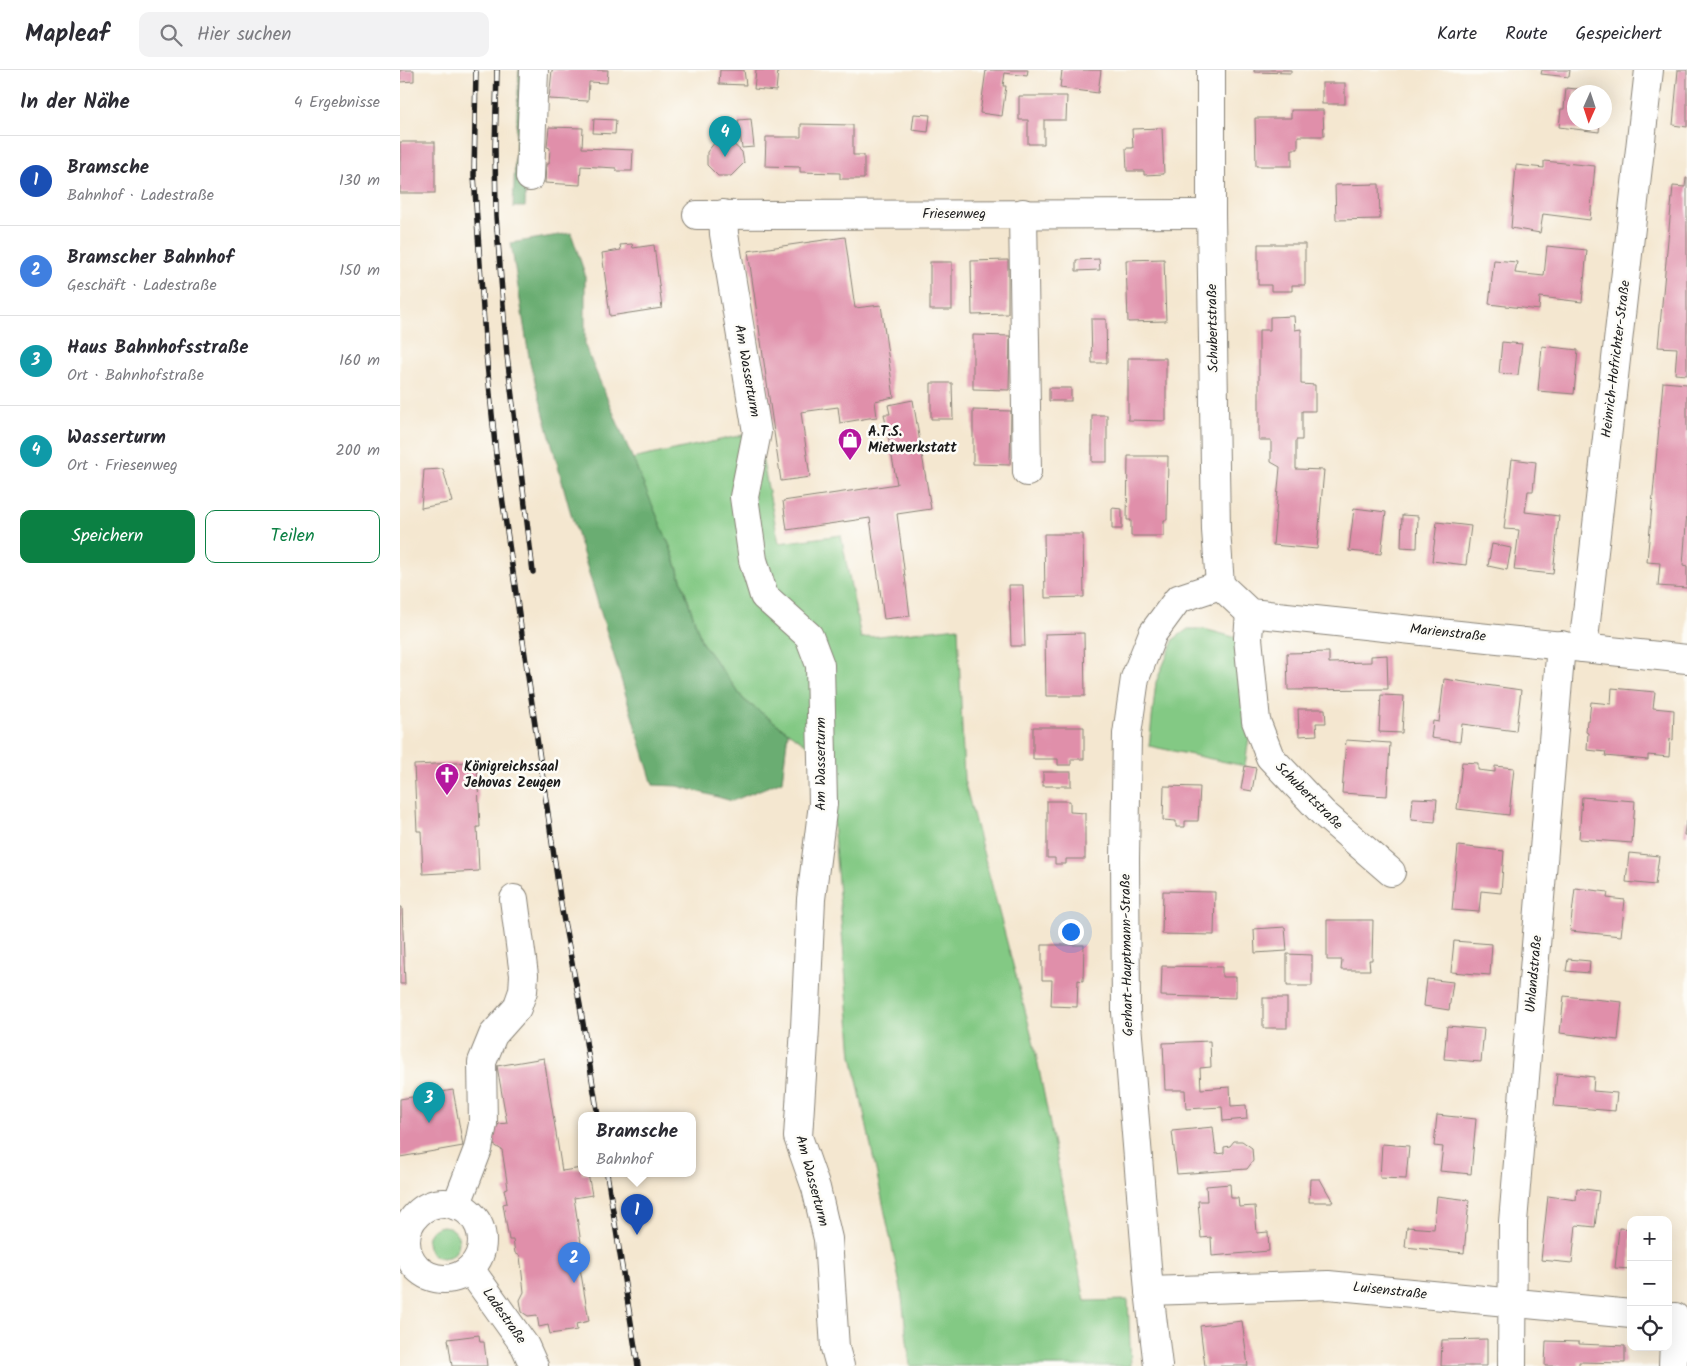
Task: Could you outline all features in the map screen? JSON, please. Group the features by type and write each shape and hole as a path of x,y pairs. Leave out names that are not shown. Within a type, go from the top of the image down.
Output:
{"street":[{"path":"530,177 534,70"},
{"name":"Schubertstraße","path":"1211,70 1211,214 1216,530 1220,585"},
{"name":"Heinrich-Hofrichter-Straße","path":"1572,646 1649,70"},
{"path":"1023,213 1027,472"},
{"name":"Friesenweg","path":"710,215 1211,214"},
{"name":"Am Wasserturm","path":"710,215 724,234 757,432 744,497 753,560 764,596 809,636 820,664 823,804 811,899 798,1137 816,1188 828,1240 835,1348 840,1366"},
{"path":"1220,585 1250,613"},
{"name":"Gerhart-Hauptmann-Straße","path":"1158,1366 1149,1291 1126,1012 1125,859 1127,734 1135,678 1153,633 1178,599 1220,585"},
{"name":"Schubertstraße","path":"1250,613 1248,638 1256,721 1270,756 1322,813 1391,872"},
{"name":"Marienstraße","path":"1250,613 1687,659"},
{"name":"Uhlandstraße","path":"1512,1366 1513,1222 1572,646"},
{"path":"456,1206 478,1149 483,1124 482,1062 494,1035 517,1008 523,991 524,975 514,899"},
{"path":"434,1204 456,1206 476,1220 482,1240 479,1256 470,1269 461,1276 449,1279 436,1279 425,1275 404,1257 409,1225 424,1208 434,1204"},
{"name":"Ladestraße","path":"470,1269 525,1346 534,1366"},
{"name":"Luisenstraße","path":"1149,1291 1328,1285 1627,1314"},
{"path":"1674,1366 1677,1318"}],"green space":[{"path":"519,70 530,70 525,207 513,207"},
{"path":"571,233 585,274 585,346 671,549 702,643 744,700 788,732 782,781 732,801 678,786 653,785 569,507 530,363 511,243"},
{"path":"757,432 779,543 841,535 861,638 958,627 964,780 1034,1044 1085,1301 1128,1300 1131,1366 910,1366 901,1289 852,1056 828,759 744,700 702,643 671,549 632,459"},
{"path":"1188,629 1204,629 1237,638 1249,737 1245,766 1149,746 1156,682 1174,639"},
{"path":"443,1226 449,1227 454,1231 458,1236 458,1248 454,1253 449,1257 443,1258 437,1257 432,1253 428,1248 427,1242 428,1236 432,1231 437,1227"}],"building":[{"path":"400,70 414,70 414,81 400,82"},
{"path":"552,70 608,70 607,83 589,82 588,101 549,99"},
{"path":"720,70 744,70 746,85 719,84"},
{"path":"756,70 778,70 776,91 754,89"},
{"path":"986,70 1028,70 1027,76 1005,73 1003,86 1006,86 1002,116 980,113"},
{"path":"1062,70 1101,70 1098,93 1060,88"},
{"path":"1254,70 1291,70 1291,73 1254,72"},
{"path":"1542,70 1570,70 1569,77 1541,74"},
{"path":"1678,70 1687,70 1687,127 1673,125"},
{"path":"1322,83 1345,83 1345,104 1322,104"},
{"path":"1567,88 1567,128 1559,127 1561,109 1564,109"},
{"path":"1019,96 1067,96 1066,120 1044,120 1044,144 1028,144 1028,120 1019,120"},
{"path":"1291,110 1323,110 1324,136 1298,136 1298,149 1292,149 1292,166 1256,166 1255,118 1291,118"},
{"path":"914,114 930,115 928,132 912,130"},
{"path":"594,119 616,120 615,134 593,133"},
{"path":"751,119 754,147 742,148 738,120"},
{"path":"801,124 853,125 853,155 864,155 864,179 840,179 840,173 800,172 800,167 765,166 766,137 801,137"},
{"path":"549,127 583,128 582,148 633,150 632,171 616,171 616,168 581,166 580,185 545,183 546,164 549,164 550,148 547,147"},
{"path":"1162,128 1164,174 1144,175 1144,171 1127,171 1126,148 1133,148 1132,129"},
{"path":"1583,130 1599,130 1599,132"},
{"path":"716,141 730,141 742,152 744,163 731,176 718,176 707,165 707,152"},
{"path":"400,142 435,142 435,193 400,193"},
{"path":"1544,161 1595,166 1590,220 1543,214 1540,233 1511,228 1516,165 1544,168"},
{"path":"1686,178 1687,375 1675,374 1677,348 1658,347 1673,186 1685,187"},
{"path":"1379,184 1380,219 1336,220 1335,185"},
{"path":"845,237 855,308 881,305 894,397 875,401 877,417 840,423 838,407 801,412 810,477 781,481 748,251"},
{"path":"632,244 633,248 654,245 662,308 610,316 602,253 621,250 620,245"},
{"path":"1258,244 1305,244 1305,285 1292,285 1292,291 1271,291 1271,285 1258,285"},
{"path":"1547,246 1587,250 1582,302 1540,297 1539,310 1489,304 1494,260 1517,262 1515,273 1544,276"},
{"path":"1099,259 1100,270 1076,271 1076,260"},
{"path":"1164,259 1166,321 1128,322 1126,260"},
{"path":"1008,260 1008,314 972,315 971,261"},
{"path":"930,262 952,262 952,310 930,310"},
{"path":"1294,316 1295,330 1301,329 1301,384 1315,385 1315,411 1302,411 1302,440 1296,440 1296,469 1324,470 1317,549 1273,545 1280,467 1271,462 1271,440 1259,440 1259,330 1270,330 1270,317"},
{"path":"1091,319 1106,319 1107,363 1092,363"},
{"path":"973,335 1010,336 1009,390 973,389"},
{"path":"1502,342 1522,344 1518,375 1499,373"},
{"path":"1542,346 1578,350 1574,394 1538,391"},
{"path":"1128,358 1166,358 1166,421 1128,420"},
{"path":"1663,382 1687,384 1687,512 1683,565 1687,566 1687,588 1658,586 1660,563 1647,562"},
{"path":"931,383 952,383 953,419 931,419"},
{"path":"1049,388 1071,388 1071,401 1049,401"},
{"path":"913,400 931,509 897,514 910,616 884,619 870,518 787,530 783,501 897,484 884,414 890,414 888,405"},
{"path":"973,410 1011,411 1010,465 973,464"},
{"path":"1092,415 1107,415 1107,462 1092,462"},
{"path":"1128,456 1168,456 1167,520 1164,520 1164,536 1131,536 1131,520 1127,520"},
{"path":"1512,459 1536,462 1533,491 1528,491 1525,512 1559,516 1553,574 1514,570 1519,530 1504,529"},
{"path":"443,469 452,502 421,508 424,470"},
{"path":"1112,508 1122,509 1122,529 1112,529"},
{"path":"1354,508 1386,512 1381,554 1349,551"},
{"path":"1402,515 1418,516 1417,548 1401,547"},
{"path":"1437,522 1471,526 1466,565 1432,561"},
{"path":"1044,534 1083,534 1084,597 1045,598"},
{"path":"1492,544 1511,548 1507,570 1488,566"},
{"path":"1009,585 1023,585 1025,646 1011,646"},
{"path":"1084,633 1085,696 1046,696 1045,634"},
{"path":"1329,652 1329,663 1371,662 1371,656 1387,655 1388,689 1288,690 1287,653"},
{"path":"1444,679 1521,690 1516,731 1462,724 1460,742 1431,738 1433,721 1439,722"},
{"path":"1612,688 1655,692 1653,708 1674,710 1673,740 1670,739 1669,757 1648,755 1648,760 1605,756 1606,752 1587,750 1587,720 1589,720 1591,702 1611,704"},
{"path":"1381,695 1404,696 1402,733 1379,732"},
{"path":"1298,709 1325,709 1326,723 1316,723 1317,735 1299,736"},
{"path":"1033,727 1084,727 1084,759 1071,759 1071,765 1058,765 1058,759 1033,759"},
{"path":"1346,740 1390,743 1387,796 1342,793"},
{"name":"Königreichssaal Jehovas Zeugen","path":"477,762 480,827 477,827 479,871 423,874 421,831 417,831 414,765"},
{"path":"1462,762 1478,763 1478,770 1495,772 1495,766 1514,768 1509,815 1457,809"},
{"path":"1245,766 1256,768 1252,791 1241,789"},
{"path":"1043,772 1071,772 1071,786 1043,786"},
{"path":"1164,786 1200,787 1198,821 1185,821 1185,827 1176,827 1176,821 1163,820"},
{"path":"1582,797 1635,801 1632,843 1579,839"},
{"path":"1413,798 1437,799 1435,822 1411,820"},
{"path":"1047,801 1070,801 1070,812 1085,813 1085,859 1066,859 1066,864 1055,864 1055,858 1047,858"},
{"path":"1686,821 1687,835 1684,835"},
{"path":"1458,846 1504,851 1501,893 1481,891 1479,912 1452,910"},
{"path":"1629,853 1659,856 1655,885 1626,882"},
{"path":"1575,888 1608,892 1607,898 1625,900 1621,936 1570,931"},
{"path":"1163,891 1215,892 1214,935 1162,934"},
{"path":"400,907 402,907 405,984 400,984"},
{"path":"1327,920 1373,920 1372,960 1369,960 1370,970 1341,970 1342,960 1327,960"},
{"path":"1285,927 1287,951 1255,953 1254,929"},
{"path":"1454,941 1492,944 1490,975 1451,972"},
{"path":"1042,945 1084,945 1083,981 1078,980 1077,1007 1051,1006 1052,980 1042,980"},
{"path":"1287,954 1312,955 1312,986 1287,986"},
{"path":"1568,959 1590,961 1589,973 1566,971"},
{"path":"1162,966 1222,967 1222,977 1236,977 1236,998 1161,996"},
{"path":"1427,979 1453,982 1449,1010 1424,1006"},
{"path":"1564,996 1622,1002 1618,1040 1560,1033"},
{"path":"1263,998 1287,998 1287,1028 1263,1028"},
{"path":"1447,1026 1484,1029 1481,1062 1444,1059"},
{"path":"1210,1041 1211,1067 1200,1068 1201,1089 1230,1087 1231,1106 1246,1105 1247,1119 1223,1121 1222,1107 1186,1109 1185,1090 1165,1090 1163,1043"},
{"path":"544,1058 562,1171 578,1169 578,1177 589,1177 592,1195 574,1198 581,1243 574,1244 589,1321 576,1324 577,1330 550,1334 548,1325 539,1327 537,1315 528,1316 522,1312 520,1300 524,1292 520,1256 515,1253 513,1240 509,1240 503,1204 507,1203 504,1189 508,1188 502,1150 494,1145 492,1137 495,1136 494,1130 499,1124 507,1123 497,1066"},
{"path":"1557,1073 1594,1077 1593,1091 1617,1093 1615,1111 1554,1106"},
{"path":"453,1090 463,1146 400,1157 400,1099"},
{"path":"1437,1115 1476,1119 1471,1174 1440,1171 1443,1147 1434,1146"},
{"path":"1213,1127 1216,1154 1224,1153 1224,1147 1230,1146 1234,1141 1242,1141 1252,1148 1253,1161 1247,1169 1177,1174 1172,1131"},
{"path":"1382,1144 1409,1146 1406,1179 1380,1178"},
{"path":"1310,1179 1320,1179 1333,1202 1309,1202"},
{"path":"1230,1184 1231,1198 1238,1198 1239,1207 1255,1206 1257,1233 1268,1232 1269,1251 1212,1256 1211,1237 1201,1238 1198,1201 1207,1201 1206,1186"},
{"path":"1577,1188 1599,1191 1595,1227 1576,1225 1572,1263 1541,1260 1548,1196 1576,1200"},
{"path":"1437,1196 1469,1200 1464,1253 1405,1247 1407,1227 1434,1229"},
{"path":"1619,1228 1627,1229 1627,1269 1615,1268"},
{"path":"1242,1321 1248,1366 1205,1366 1200,1326"},
{"path":"479,1335 480,1342 484,1342 487,1366 452,1366 448,1339"},
{"path":"1487,1339 1487,1366 1441,1366 1442,1340"},
{"path":"1546,1341 1625,1346 1625,1363 1579,1362 1579,1366 1545,1366"}],"railway":[{"path":"476,70 474,175 486,353 496,455 562,911 597,1112"},
{"path":"497,70 496,216 507,355 533,572"},
{"path":"607,1177 638,1366"}],"place":[{"name":"Wasserturm","path":"725,157"},
{"name":"A.T.S. Mietwerkstatt","path":"850,461"},
{"name":"Königreichssaal Jehovas Zeugen","path":"447,796"},
{"name":"Haus Bahnhofsstraße","path":"429,1123"},
{"name":"Bramsche","path":"637,1235"},
{"name":"Bramscher Bahnhof","path":"574,1283"}]}
